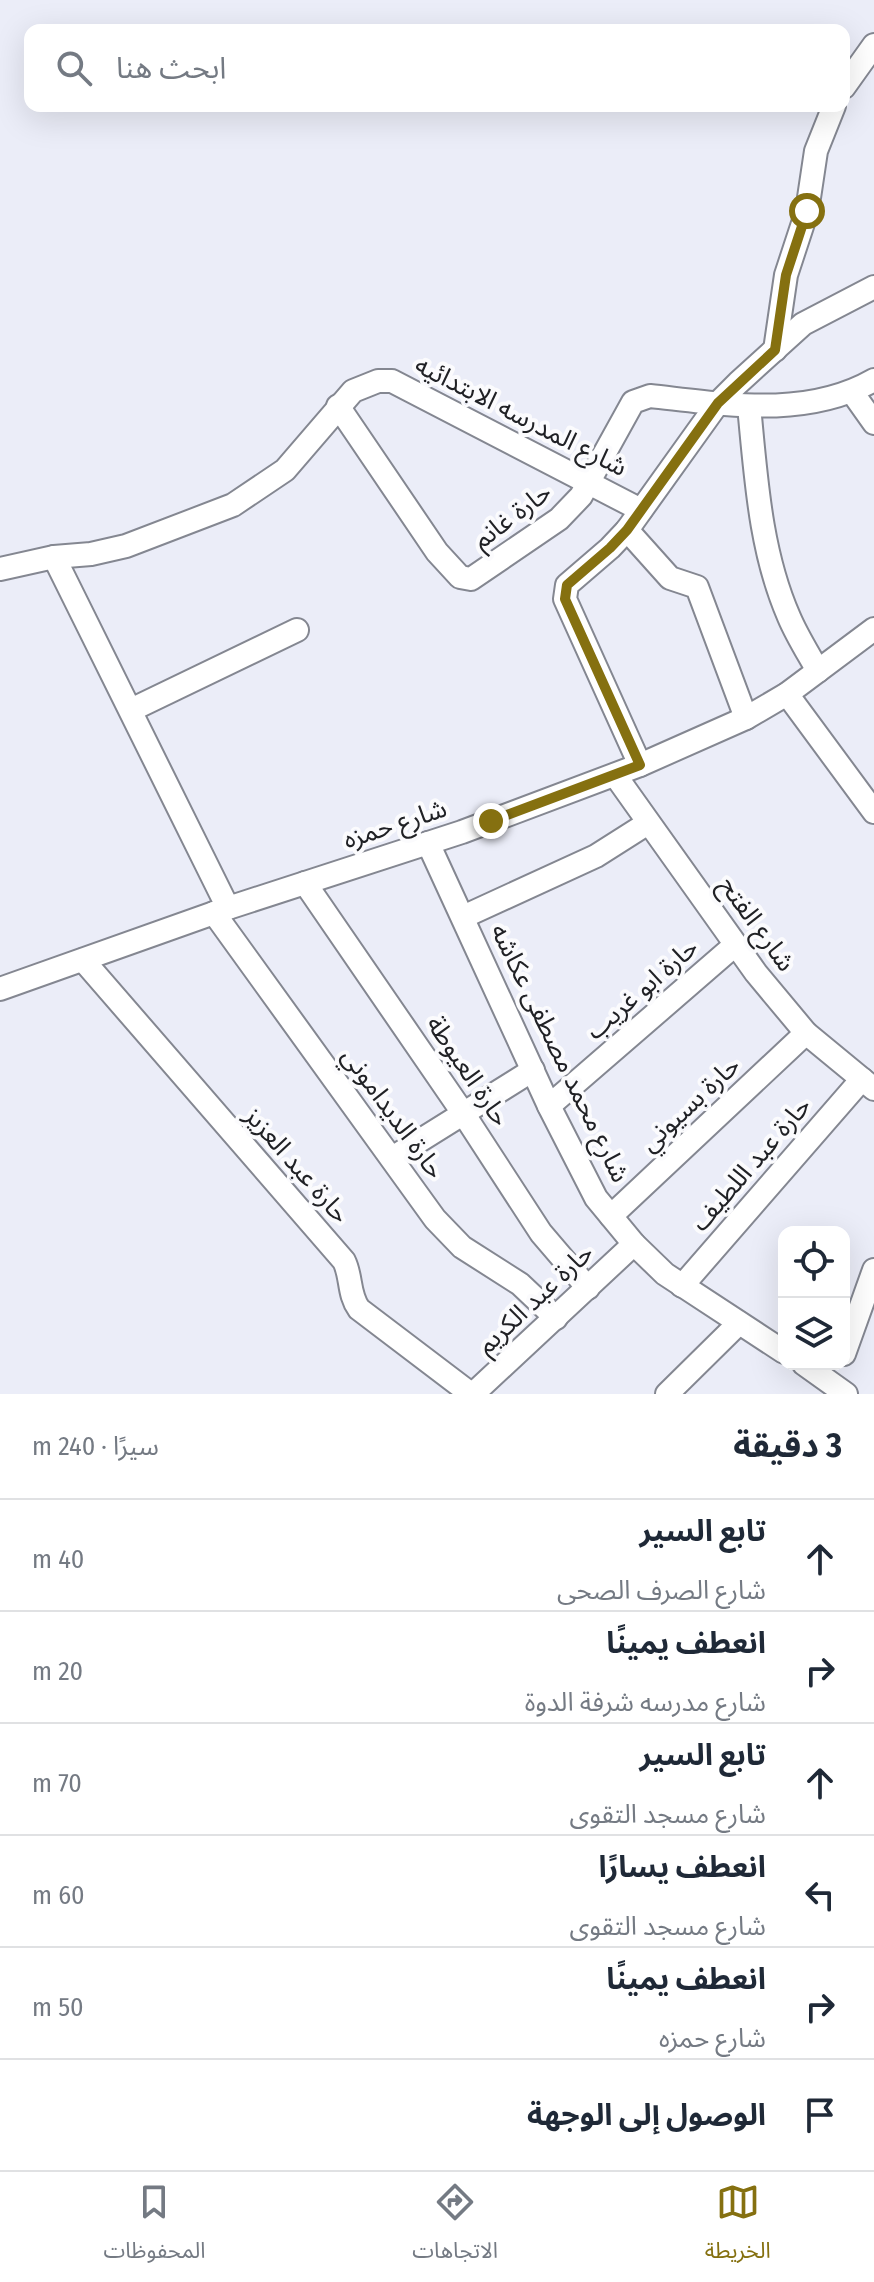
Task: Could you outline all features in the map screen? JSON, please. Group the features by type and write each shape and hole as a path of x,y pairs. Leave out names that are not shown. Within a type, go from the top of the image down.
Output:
{"street":[{"path":"850,79 874,45"},
{"path":"775,350 786,275 807,211 816,151 832,112"},
{"path":"640,765 565,599 567,585 627,530 718,403 803,324 874,287"},
{"path":"718,403 788,405 852,392 874,380"},
{"name":"شارع المدرسه الابتدائيه","path":"0,569 126,546 233,505 285,470 338,406 365,384 378,381 392,381 641,510"},
{"path":"852,392 874,423"},
{"name":"حارة غانم","path":"338,406 428,540 460,577 476,578 559,519 581,496 633,402 650,396 718,403"},
{"path":"749,406 758,497 767,546 790,620 818,671"},
{"path":"627,530 670,578 697,587 746,718"},
{"name":"حارة الديداموني","path":"54,557 131,710 221,911 448,1234 462,1247 520,1284 556,1318"},
{"name":"شارع حمزه","path":"0,989 221,911 428,843 640,765 746,718 787,694 874,629"},
{"path":"131,710 297,630"},
{"path":"787,694 874,812"},
{"name":"شارع الفتح","path":"615,775 735,945 806,1033 868,1084"},
{"path":"463,917 596,856 648,823"},
{"name":"شارع محمد مصطفى عكاشه","path":"428,843 549,1106 584,1175 611,1216 634,1244 682,1286 778,1348"},
{"name":"حارة العيوطة","path":"305,883 463,1113 541,1233 588,1288"},
{"name":"حارة ابو غريب","path":"549,1106 735,945"},
{"name":"حارة عبد العزيز","path":"83,960 344,1261 351,1294 359,1309 472,1394"},
{"name":"حارة بسيوني","path":"611,1216 806,1033"},
{"path":"392,1158 533,1070"},
{"name":"حارة عبد اللطيف","path":"682,1286 868,1084"},
{"name":"حارة عبد الكريم","path":"472,1394 634,1244"},
{"path":"850,1337 874,1270"},
{"path":"667,1394 739,1323"},
{"path":"817,1370 840,1381"}],"route":[{"path":"491,821 640,765 565,599 567,585 627,530 718,403 775,350 786,275 807,211"}]}
